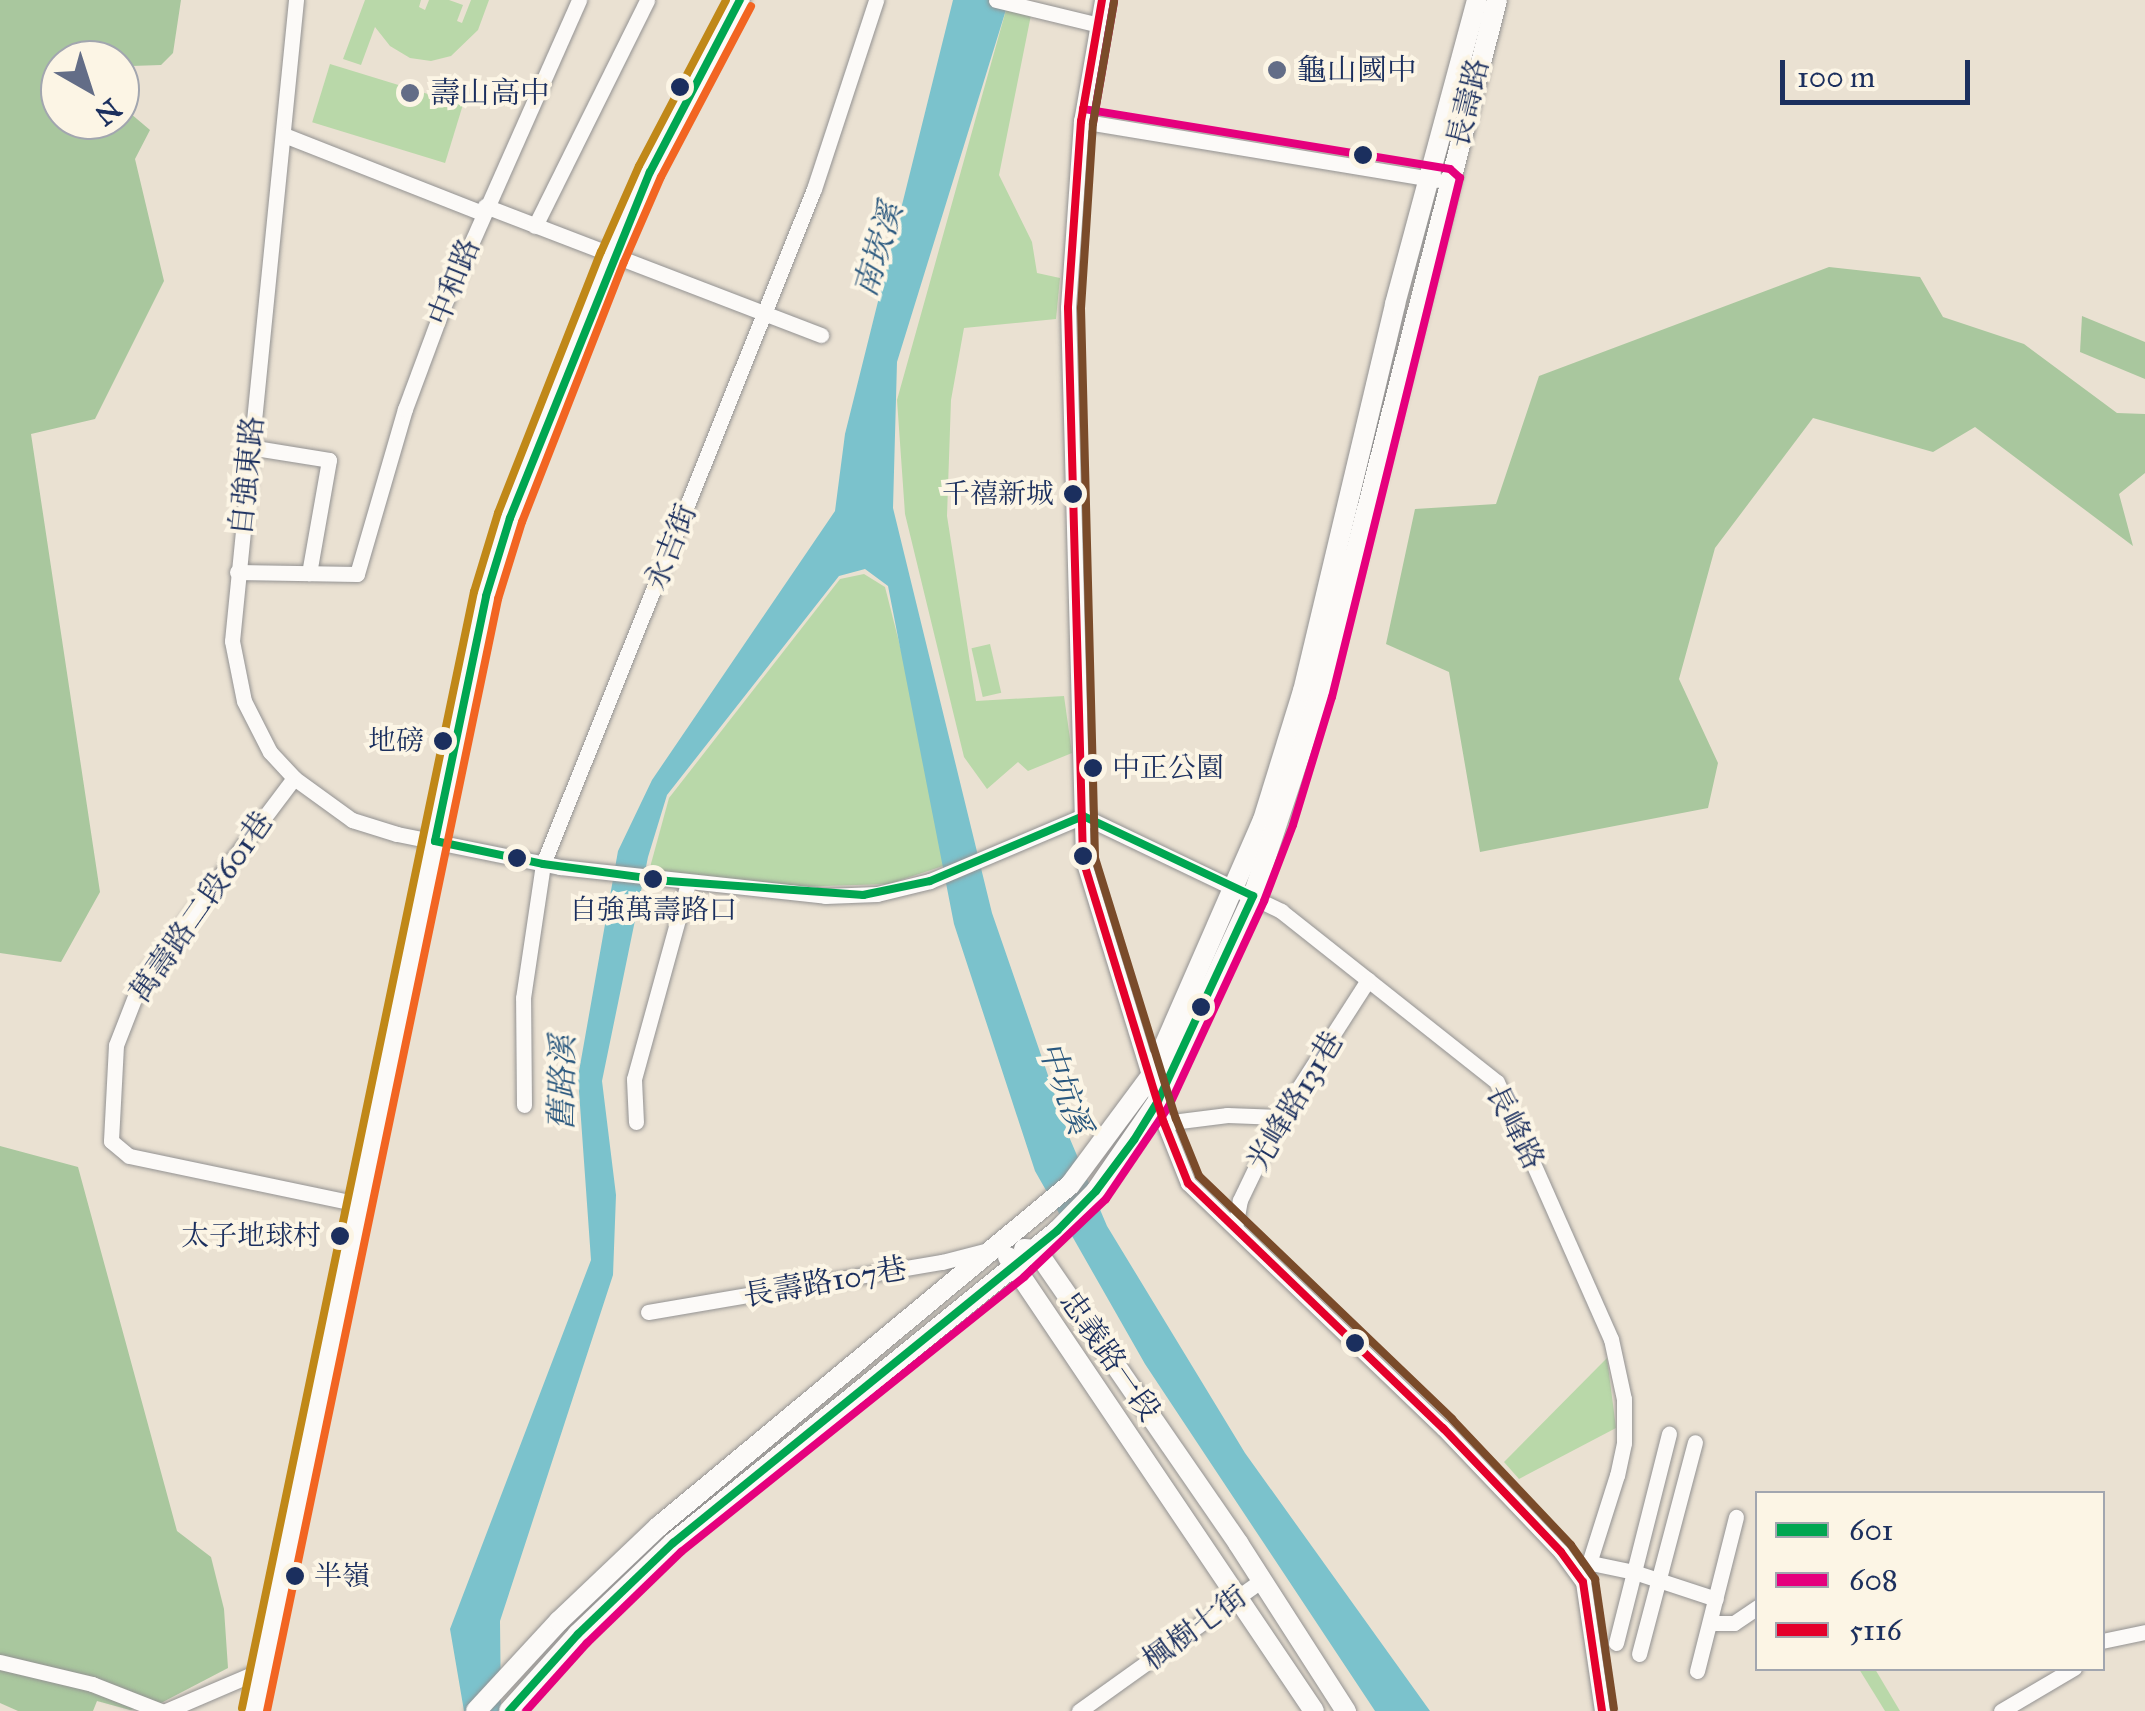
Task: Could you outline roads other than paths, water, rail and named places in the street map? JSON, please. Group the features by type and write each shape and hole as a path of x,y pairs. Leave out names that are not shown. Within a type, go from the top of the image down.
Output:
{"main road":[{"path":"254,1711 486,596 510,518 612,257 650,172 740,0"},
{"name":"長壽路","path":"1106,1161 1158,1101 1244,891 1263,820 1322,649 1438,180 1477,0"},
{"name":"長壽路","path":"1438,180 1496,0"},
{"name":"長壽路","path":"1106,1161 1244,891"},
{"path":"476,1711 559,1621 658,1527 1106,1161"},
{"path":"509,1711 578,1634 673,1543 1057,1231 1106,1161"},
{"path":"1000,1247 1036,1250"},
{"name":"忠義路一段","path":"1000,1247 1314,1711"},
{"name":"忠義路一段","path":"1036,1250 1262,1580 1346,1711"}],"street":[{"name":"自強東路","path":"296,0 232,641 244,701 270,752 294,778 352,820 543,864 668,881 863,896 930,881 999,855 1083,816"},
{"name":"中和路","path":"310,573 356,574 405,409 483,209 579,0"},
{"path":"536,226 647,0"},
{"name":"永吉街","path":"524,1105 523,998 543,864 814,188 876,0"},
{"path":"996,0 1095,24"},
{"path":"1102,0 1081,121 1068,308 1083,860 1164,1123 1188,1183 1442,1428 1562,1552 1583,1582 1602,1711"},
{"path":"1081,121 1438,180"},
{"path":"284,135 821,335"},
{"path":"237,572 310,573 329,460 249,447"},
{"name":"萬壽路二段601巷","path":"294,778 142,981 116,1045 111,1141 130,1156 359,1204"},
{"name":"長峰路","path":"1083,816 1244,891 1280,912 1497,1082 1610,1339 1624,1399 1624,1443 1583,1582"},
{"path":"636,1122 634,1079 688,883"},
{"name":"光峰路131巷","path":"1234,1228 1240,1200 1280,1117 1368,980"},
{"path":"1164,1123 1227,1116 1280,1117"},
{"name":"長壽路107巷","path":"648,1312 942,1262 1000,1247"},
{"path":"1616,1643 1669,1434"},
{"path":"1639,1654 1695,1442"},
{"path":"1697,1670 1736,1517"},
{"path":"1591,1563 1634,1572 1716,1599"},
{"name":"楓樹七街","path":"1079,1711 1262,1580"},
{"path":"1710,1623 1734,1623 1755,1609"},
{"path":"2105,1639 2145,1632"},
{"path":"0,1662 92,1684 163,1711 264,1669"},
{"path":"2001,1711 2069,1671"}],"water":[{"path":"953,0 1009,0 897,362 893,508 992,913 1070,1139 1107,1226 1245,1453 1430,1711 1375,1711 1145,1364 1035,1171 954,924 888,586 865,569 839,576 667,795 648,857 602,1081 616,1195 613,1275 500,1621 501,1711 464,1711 450,1629 591,1260 578,1077 618,851 652,780 835,511 845,434"}],"place":[{"name":"龜山國中","path":"1277,70"},
{"name":"壽山高中","path":"410,93"},
{"name":"千禧新城","path":"1073,494"},
{"name":"地磅","path":"443,741"},
{"name":"中正公園","path":"1093,768"},
{"name":"自強萬壽路口","path":"653,879"},
{"name":"太子地球村","path":"340,1236"},
{"name":"半嶺","path":"295,1576"}],"water label":[{"name":"南崁溪","path":"879,250"},
{"name":"舊路溪","path":"563,1083"},
{"name":"中坑溪","path":"1064,1088"}]}
